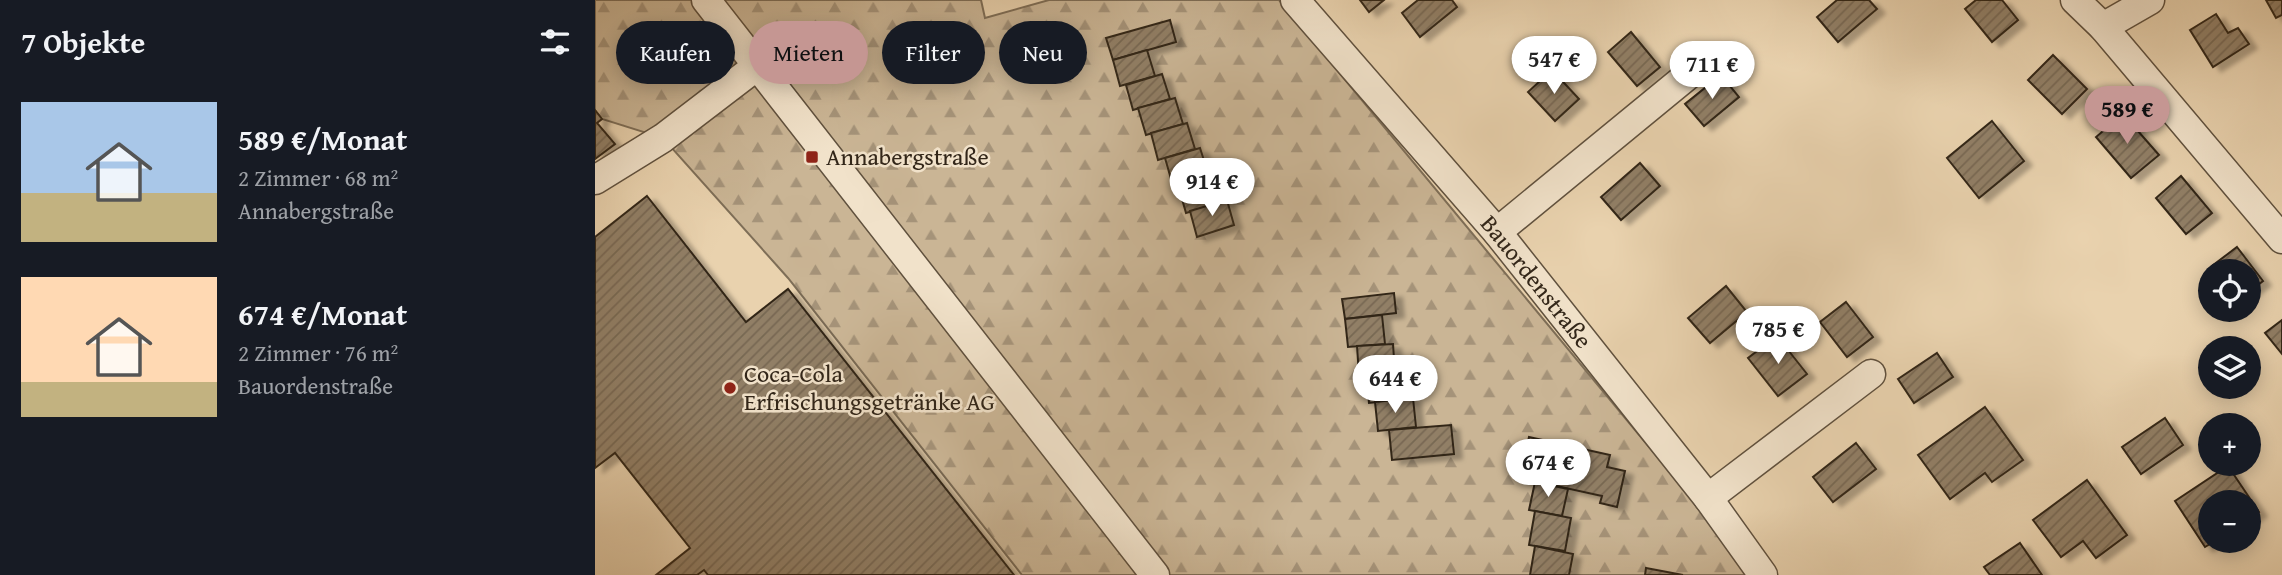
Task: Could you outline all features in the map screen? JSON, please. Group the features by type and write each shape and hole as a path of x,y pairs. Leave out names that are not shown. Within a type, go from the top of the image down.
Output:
{"street":[{"path":"706,0 749,56"},
{"name":"Bauordenstraße","path":"1296,0 1497,232 1708,498 1763,575"},
{"path":"2075,0 2103,27 2282,239"},
{"path":"2103,27 2150,0"},
{"path":"1497,232 1698,67"},
{"path":"595,180 663,138 749,72"},
{"path":"771,84 1156,575"},
{"path":"1708,498 1871,374"}],"green space":[{"path":"595,0 981,0 985,18 1049,0 1279,0 1698,506 1749,575 1022,575 788,278 663,138 602,119 595,110"}],"building":[{"path":"1360,0 1384,0 1369,12"},
{"path":"1418,0 1452,0 1457,7 1420,37 1402,13"},
{"path":"1837,0 1869,0 1877,9 1838,42 1817,17"},
{"path":"1976,0 2002,0 2018,20 1992,42 1965,9"},
{"path":"2266,0 2282,0 2282,15 2276,18"},
{"path":"2216,14 2228,33 2238,28 2249,44 2213,67 2190,30"},
{"path":"1170,20 1176,42 1113,60 1106,38"},
{"path":"1631,32 1660,67 1637,86 1608,52"},
{"path":"1147,50 1155,76 1120,86 1113,60"},
{"path":"2053,55 2087,89 2062,114 2028,80"},
{"path":"1552,70 1579,99 1555,121 1528,92"},
{"path":"1162,74 1170,99 1133,110 1126,85"},
{"path":"1721,75 1739,97 1704,126 1685,104"},
{"path":"1175,98 1183,124 1146,135 1138,108"},
{"path":"595,110 602,119 597,123 615,144 595,159"},
{"path":"2123,114 2159,155 2131,178 2096,137"},
{"path":"1992,121 2024,161 1979,198 1947,158"},
{"path":"1187,123 1195,149 1158,160 1151,133"},
{"path":"1200,148 1209,176 1173,186 1165,158"},
{"path":"1640,163 1660,186 1621,220 1601,197"},
{"path":"1214,174 1223,202 1186,213 1178,185"},
{"path":"2181,176 2212,213 2186,234 2156,198"},
{"name":"Coca-Cola Erfrischungsgetränke AG","path":"647,196 746,322 788,289 1014,575 708,575 704,570 697,575 656,575 690,548 615,453 595,468 595,237"},
{"path":"1227,200 1234,225 1197,237 1190,211"},
{"path":"2237,247 2246,259 2221,259"},
{"path":"1726,286 1747,312 1710,343 1688,318"},
{"path":"1394,293 1396,313 1345,319 1342,299"},
{"path":"1846,302 1873,337 1847,357 1820,322"},
{"path":"1382,315 1385,344 1348,347 1345,319"},
{"path":"2282,320 2282,354 2265,333"},
{"path":"1777,336 1807,374 1778,396 1748,358"},
{"path":"1393,344 1395,373 1359,376 1357,346"},
{"path":"1937,353 1953,377 1914,403 1898,379"},
{"path":"1403,372 1406,399 1369,403 1366,375"},
{"path":"1413,398 1416,427 1378,431 1375,402"},
{"path":"1985,407 2023,460 1992,482 1985,473 1950,499 1918,455"},
{"path":"2165,418 2183,445 2141,474 2122,447"},
{"path":"1451,425 1454,454 1392,460 1389,430"},
{"path":"1529,437 1610,455 1607,467 1625,471 1617,507 1600,503 1602,496 1520,478"},
{"path":"1856,443 1876,469 1833,502 1813,477"},
{"path":"2213,476 2235,476 2244,490 2198,490 2198,536 2175,501"},
{"path":"2087,480 2127,535 2096,558 2083,541 2061,557 2033,520"},
{"path":"1535,482 1568,489 1562,516 1529,510"},
{"path":"1535,511 1571,518 1565,551 1529,545"},
{"path":"2020,543 2042,575 1990,575 1984,567"},
{"path":"1535,546 1573,554 1569,575 1530,575"},
{"path":"1646,568 1683,575 1645,575"}],"place":[{"name":"Annabergstraße","path":"812,157"},
{"name":"Coca-Cola Erfrischungsgetränke AG","path":"730,388"}]}
